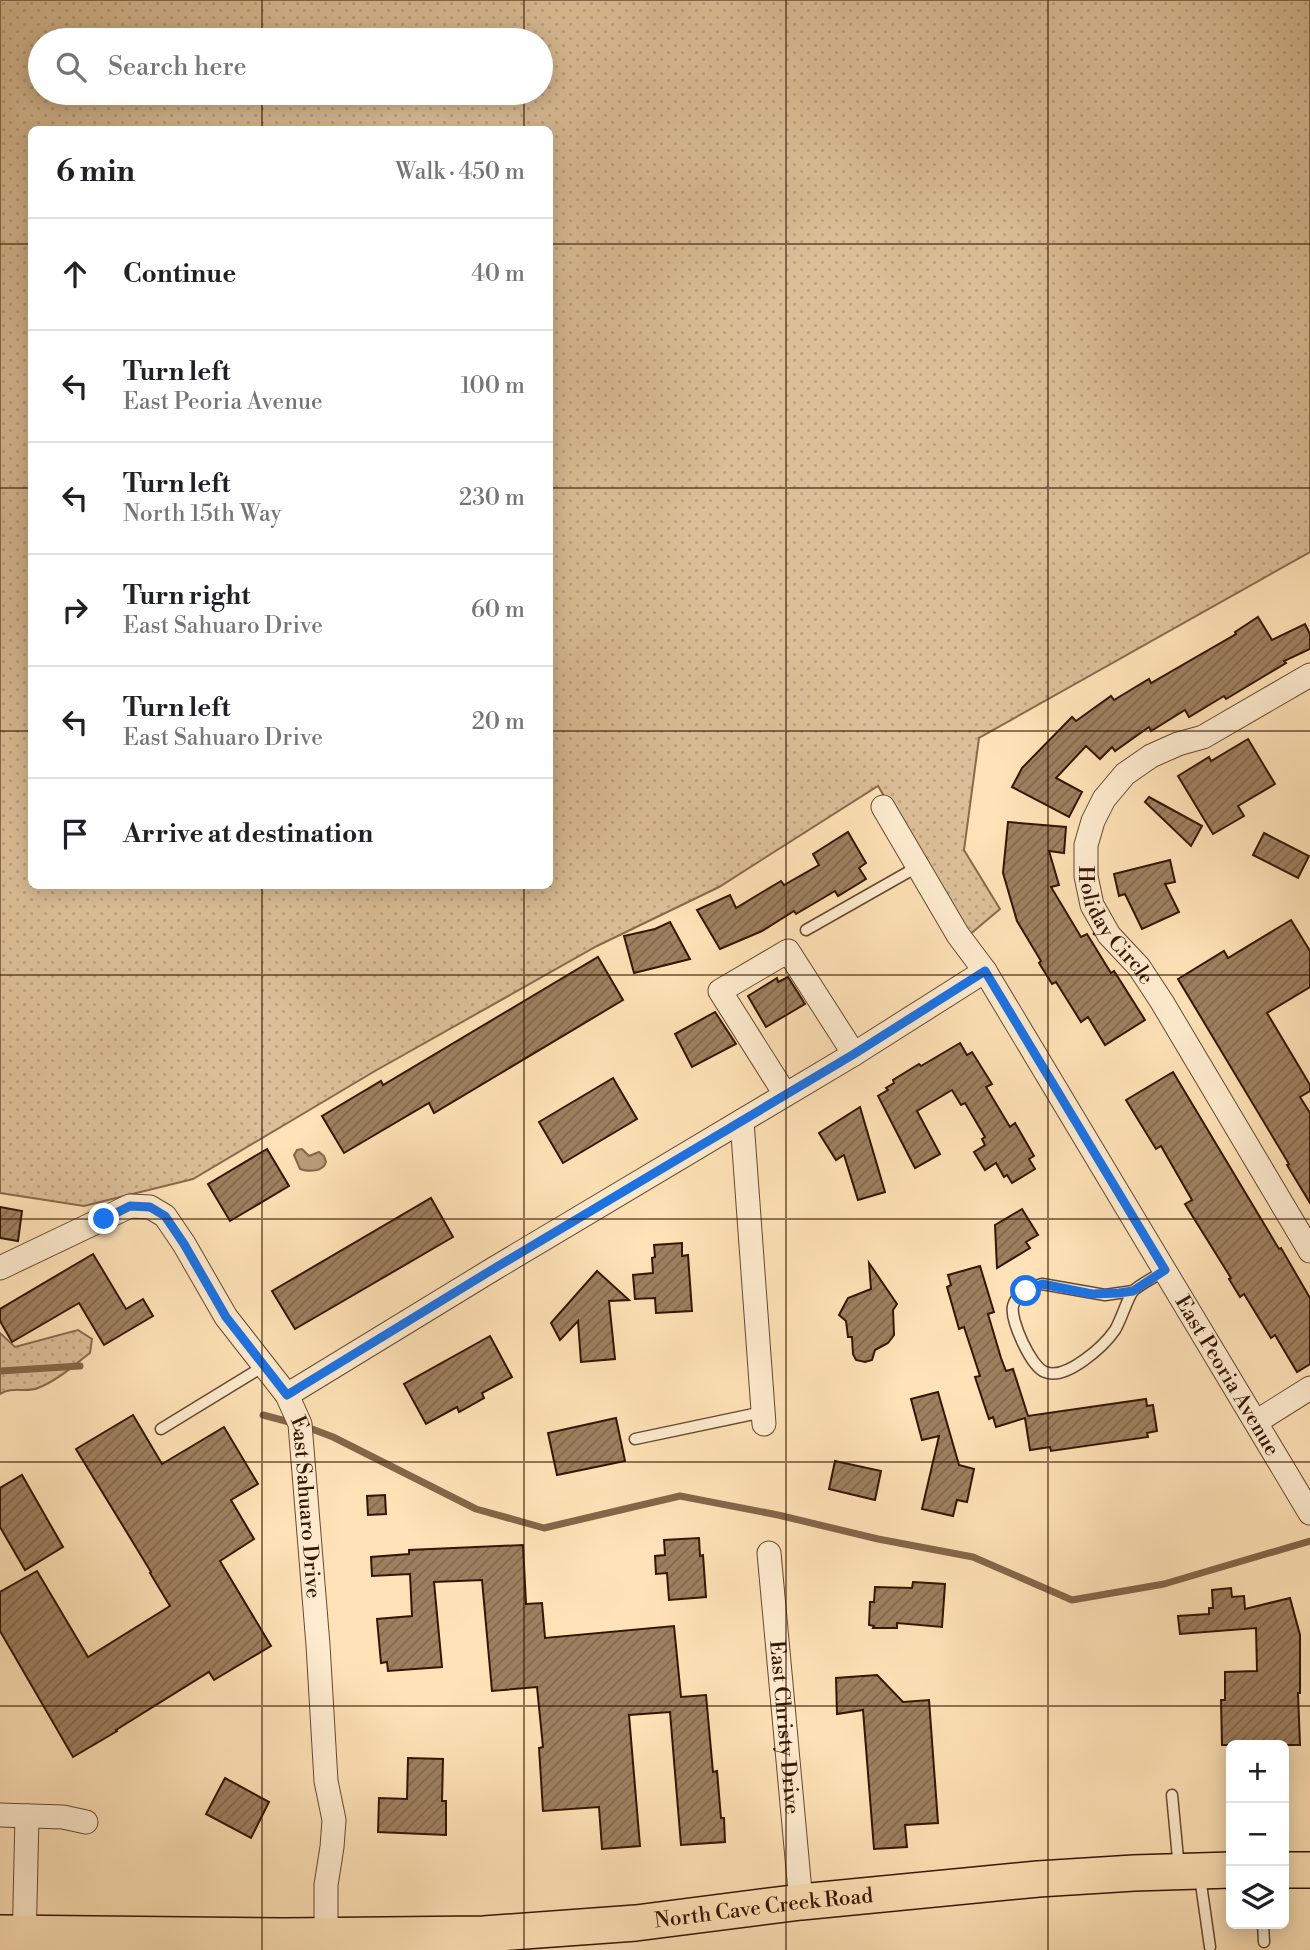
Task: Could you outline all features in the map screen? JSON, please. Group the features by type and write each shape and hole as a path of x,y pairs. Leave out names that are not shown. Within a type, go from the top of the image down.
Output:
{"main road":[{"path":"1289,1870 1310,1870"},
{"name":"North Cave Creek Road","path":"16,1939 484,1934 556,1930 1038,1879 1203,1871"}],"street":[{"name":"Holiday Circle","path":"1310,675 1203,737 1151,756 1125,774 1104,799 1093,821 1086,845 1086,876 1093,905 1109,935 1139,967 1162,1002 1310,1251"},
{"name":"East Peoria Avenue","path":"883,807 958,935 985,971 1310,1513"},
{"path":"785,1094 720,991 788,951 854,1054"},
{"path":"287,1395 854,1054 985,971"},
{"path":"742,1121 763,1418"},
{"name":"East Sahuaro Drive","path":"0,1268 130,1206 150,1207 165,1216 226,1317 287,1395 299,1424 318,1645 326,1781 334,1820 326,1885 326,1935"},
{"path":"1256,1422 1302,1393"},
{"name":"East Christy Drive","path":"769,1553 801,1902"},
{"path":"0,1815 63,1817 86,1822"},
{"path":"16,1939 27,1816"}],"lane":[{"path":"806,930 918,867"},
{"path":"1133,1291 1115,1329 1104,1344 1066,1371 1055,1374 1037,1367 1029,1354 1013,1311 1018,1297 1042,1284 1105,1295 1133,1291 1165,1270"},
{"path":"161,1429 264,1366"},
{"path":"635,1439 763,1418"},
{"path":"1172,1795 1203,1871 1210,1947"},
{"path":"1263,1929 1264,1942"}],"shaded area":[{"path":"0,0 1310,0 1310,552 979,738 964,850 1000,909 968,936 878,786 719,887 597,946 375,1071 193,1179 84,1206 0,1193"},
{"path":"302,1149 309,1156 319,1152 324,1156 326,1162 322,1168 307,1171 300,1169 294,1155 297,1150"},
{"path":"78,1330 92,1339 90,1353 45,1385 33,1389 9,1390 0,1394 0,1333 15,1347"}],"building":[{"path":"1258,617 1272,640 1305,624 1310,634 1310,649 1284,661 1286,663 1226,699 1224,696 1189,717 1185,710 1151,731 1149,727 1115,751 1112,747 1100,759 1086,746 1056,778 1082,792 1069,817 1012,787 1022,768 1072,717 1076,721 1111,696 1114,700 1149,679 1151,683 1236,634 1235,632"},
{"path":"1248,739 1275,784 1238,806 1244,816 1213,834 1178,776 1209,757 1211,761"},
{"path":"1149,797 1202,826 1191,846 1145,802"},
{"path":"1008,822 1066,827 1064,853 1049,851 1059,885 1051,887 1081,937 1087,934 1145,1020 1105,1045 1088,1017 1081,1022 1056,982 1052,984 1017,921 1003,873"},
{"path":"848,832 866,863 859,868 866,879 838,896 835,891 796,914 794,911 762,931 720,949 697,910 730,895 736,908 781,881 784,885 819,865 813,854"},
{"path":"1264,833 1309,856 1298,878 1253,855"},
{"path":"1170,860 1175,882 1165,884 1179,912 1142,929 1125,894 1119,896 1114,874"},
{"path":"1291,920 1310,951 1310,987 1267,1013 1310,1085 1310,1091 1300,1097 1310,1113 1310,1203 1178,979 1224,951 1228,958"},
{"path":"670,922 690,959 634,973 624,936 655,929"},
{"path":"598,957 623,1000 434,1113 429,1103 344,1153 322,1116 381,1081 383,1085"},
{"path":"788,977 805,1004 766,1027 748,996 777,978 778,982"},
{"path":"715,1012 736,1044 692,1067 675,1034"},
{"path":"960,1043 967,1055 972,1052 992,1084 986,1087 1010,1127 1015,1123 1034,1156 1029,1159 1035,1169 1012,1183 1007,1175 1004,1177 996,1163 985,1170 974,1152 985,1145 982,1139 985,1137 965,1103 961,1105 952,1090 917,1111 940,1154 915,1168 878,1096 888,1090 886,1088 894,1083 893,1080"},
{"path":"1173,1072 1310,1298 1310,1364 1297,1372 1275,1335 1271,1338 1244,1294 1240,1297 1185,1204 1192,1200 1161,1146 1156,1149 1126,1100"},
{"path":"613,1078 637,1119 563,1163 539,1122"},
{"path":"860,1107 885,1192 858,1200 844,1155 836,1160 819,1133"},
{"path":"267,1149 289,1186 230,1221 208,1184"},
{"path":"431,1198 453,1237 295,1329 272,1291"},
{"path":"0,1207 22,1211 18,1241 0,1238"},
{"path":"1022,1209 1038,1235 1026,1242 1030,1248 997,1268 995,1225"},
{"path":"682,1243 682,1256 688,1255 692,1311 656,1313 655,1298 635,1299 633,1275 653,1273 654,1245"},
{"path":"93,1254 126,1309 143,1299 153,1316 104,1345 79,1303 12,1342 0,1321 0,1309"},
{"path":"869,1263 897,1304 893,1310 894,1335 888,1343 875,1350 872,1360 865,1362 856,1360 846,1321 839,1315 848,1298 871,1289"},
{"path":"980,1266 994,1312 988,1314 1001,1358 1006,1371 1013,1369 1028,1416 1146,1399 1147,1406 1153,1405 1157,1431 1147,1433 1148,1437 1051,1451 1050,1447 1030,1450 1025,1418 996,1427 993,1417 989,1419 975,1377 980,1376 964,1327 959,1329 947,1287 951,1285 948,1275"},
{"path":"597,1271 629,1300 609,1301 615,1359 581,1362 578,1321 560,1340 551,1323"},
{"path":"490,1336 512,1377 482,1393 484,1398 459,1412 457,1407 426,1424 404,1384"},
{"path":"938,1392 959,1465 974,1469 967,1502 957,1500 953,1516 922,1509 939,1436 922,1440 911,1399"},
{"path":"133,1415 162,1464 224,1427 258,1484 231,1500 254,1539 220,1561 271,1646 214,1680 209,1672 73,1757 0,1631 0,1592 37,1571 88,1657 170,1606 76,1449"},
{"path":"616,1418 625,1461 557,1475 548,1433"},
{"path":"835,1461 881,1471 875,1500 829,1489"},
{"path":"22,1475 63,1547 25,1570 0,1527 0,1488"},
{"path":"385,1495 386,1514 368,1515 367,1496"},
{"path":"699,1538 706,1597 669,1600 667,1573 656,1574 655,1556 665,1555 664,1540"},
{"path":"523,1545 526,1604 542,1603 545,1638 674,1626 681,1697 706,1695 713,1772 717,1771 725,1842 681,1845 670,1712 629,1715 640,1846 602,1849 599,1807 543,1811 539,1748 543,1747 537,1687 492,1691 482,1580 434,1582 442,1667 388,1671 387,1662 381,1663 377,1619 412,1616 410,1574 372,1576 371,1557 409,1554 409,1550"},
{"path":"913,1582 945,1584 942,1627 897,1623 897,1628 873,1628 874,1626 869,1625 870,1602 874,1602 875,1587 912,1588"},
{"path":"1231,1588 1232,1597 1244,1596 1245,1609 1290,1598 1300,1635 1300,1745 1289,1745 1289,1740 1226,1740 1226,1745 1222,1745 1221,1700 1225,1700 1225,1672 1257,1671 1256,1628 1180,1634 1178,1616 1209,1614 1209,1608 1213,1608 1212,1590"},
{"path":"877,1675 903,1702 929,1700 938,1823 905,1825 907,1847 874,1849 863,1710 837,1714 836,1678"},
{"path":"408,1758 443,1759 442,1801 446,1801 446,1835 378,1832 379,1798 407,1799"},
{"path":"225,1778 269,1802 251,1838 206,1814"}],"waterway":[{"path":"0,1371 80,1366"},
{"path":"263,1415 293,1423"},
{"path":"304,1426 333,1437 476,1509 544,1528 680,1496 973,1557 1072,1600 1164,1584 1310,1541"}],"route":[{"path":"104,1219 130,1206 150,1207 165,1216 226,1317 287,1395 854,1054 985,971 1165,1270 1133,1291 1092,1294 1042,1284 1026,1291"}]}
